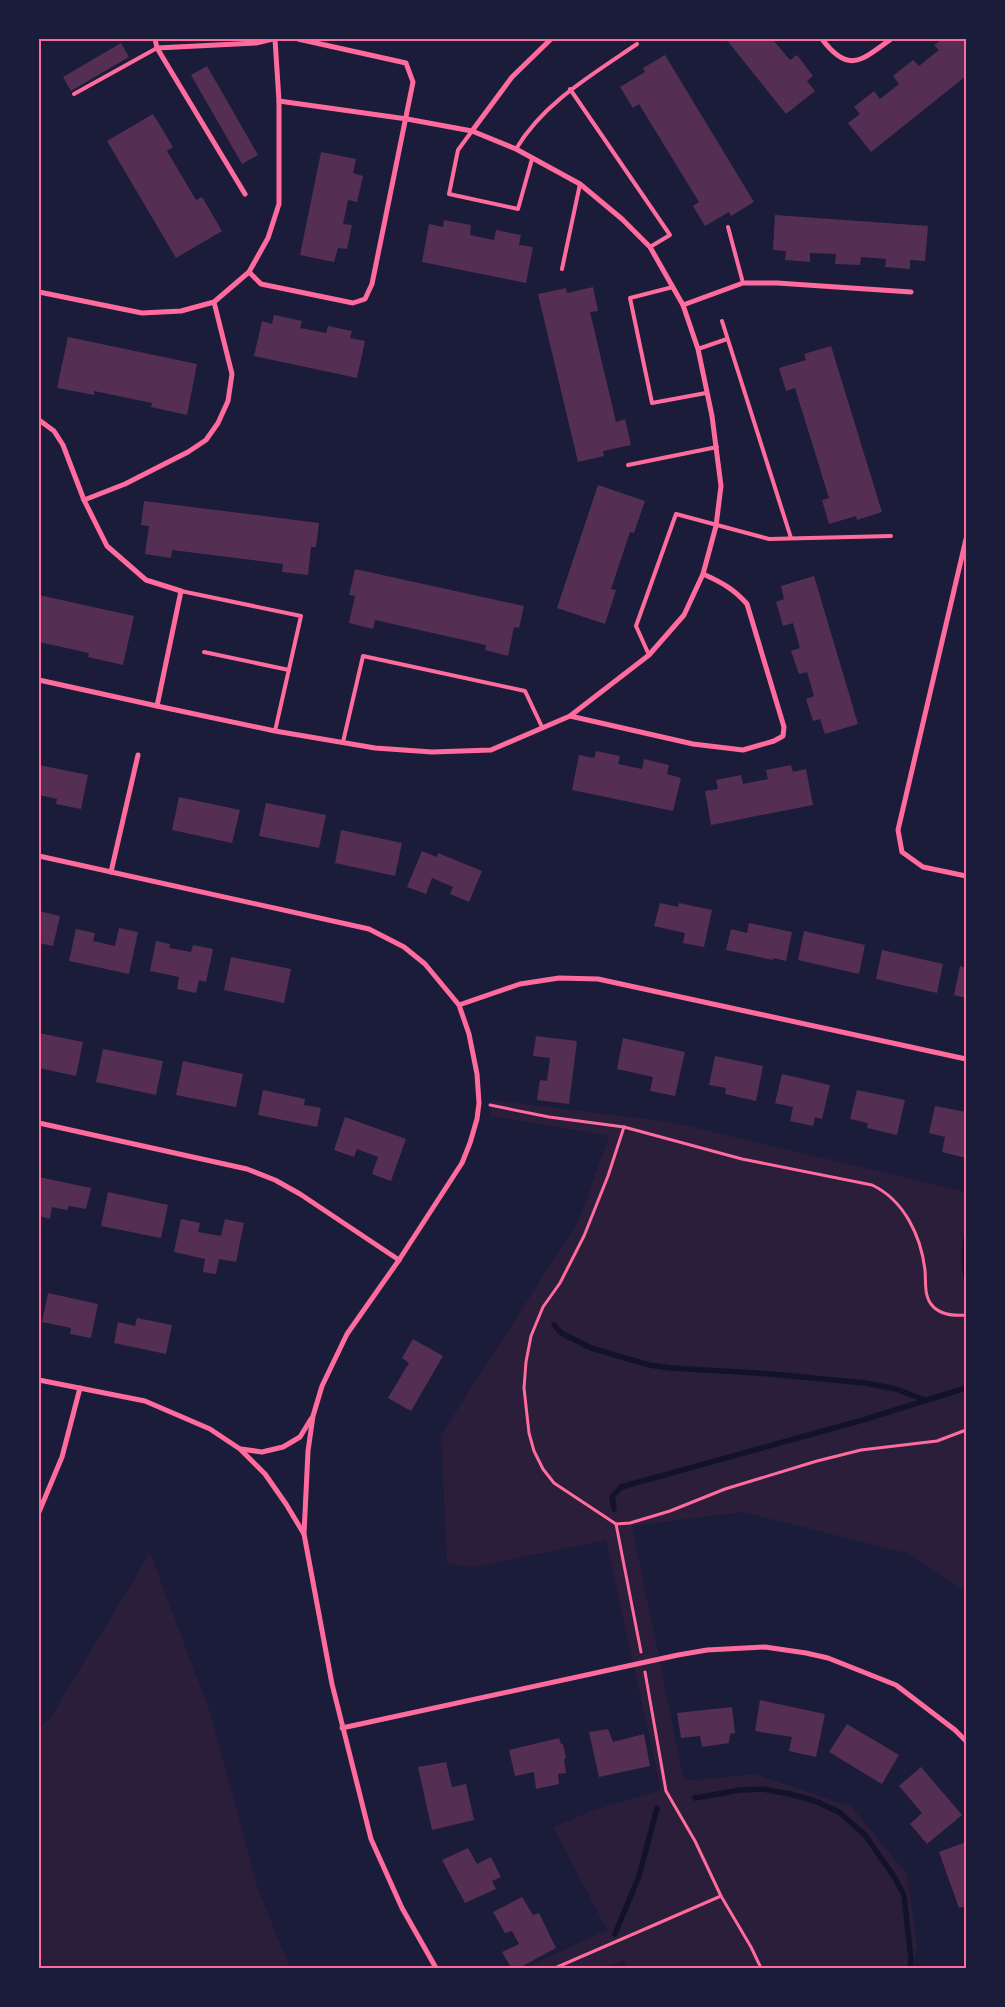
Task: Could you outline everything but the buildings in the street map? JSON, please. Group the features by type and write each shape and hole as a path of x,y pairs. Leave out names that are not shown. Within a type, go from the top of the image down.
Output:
{"street":[{"path":"155,39 157,48 245,194"},
{"path":"39,292 142,313 181,311 214,302 249,272 268,238 279,204 279,101 274,39 256,43 221,41 157,48"},
{"path":"249,272 261,284 352,303 365,299 372,284 407,119 413,82 406,63 298,39"},
{"path":"472,131 512,77 551,39"},
{"path":"822,39 832,53 840,59 851,61 867,56 891,39"},
{"path":"39,680 275,730 375,748 432,752 491,750 570,716 649,655 684,615 703,574 716,526 721,486 717,447 698,349 683,305 650,247 622,219 580,184 516,149 472,131 407,119 279,101"},
{"path":"683,305 743,282 911,292"},
{"path":"84,500 125,484 188,452 206,440 218,423 228,401 232,374 214,302"},
{"path":"39,420 54,431 63,445 84,500 107,546 146,580 181,591 157,706"},
{"path":"966,539 898,830 902,852 923,867 966,876"},
{"path":"570,716 692,744 742,750 774,741 783,736 784,727 747,604 736,591 720,581 703,574"},
{"path":"112,872 138,755"},
{"path":"39,856 368,929 404,946 425,964 459,1005 471,1042 478,1074 477,1119 470,1143 462,1163 399,1260 347,1334 322,1386 313,1416 308,1452 304,1534 342,1728 371,1839 402,1908 436,1968"},
{"path":"459,1005 520,984 559,978 598,979 966,1059"},
{"path":"39,1123 247,1170 275,1180 300,1194 399,1260"},
{"path":"39,1380 145,1401 210,1429 240,1449 265,1474 304,1534"},
{"path":"39,1512 62,1457 80,1388"},
{"path":"240,1449 262,1452 282,1447 300,1437 313,1416"},
{"path":"342,1728 644,1662 707,1650 765,1647 828,1658 896,1685 956,1730 966,1741"}],"lane":[{"path":"516,149 525,134 570,89 637,44"},
{"path":"74,94 157,48"},
{"path":"570,89 670,235 650,247"},
{"path":"472,131 458,150 449,194 518,208 532,159"},
{"path":"562,269 580,184"},
{"path":"728,227 743,282"},
{"path":"673,287 630,298 652,403 706,393"},
{"path":"722,321 791,538"},
{"path":"698,349 727,339"},
{"path":"628,465 717,447"},
{"path":"649,655 636,626 676,514 769,539 891,536"},
{"path":"181,591 301,616 275,730"},
{"path":"204,652 289,670"},
{"path":"344,742 363,656 525,691 542,727"}],"path":[{"path":"478,1103 549,1117 624,1127 780,1168 859,1180 883,1190 902,1209 917,1238 925,1269 927,1295 931,1304 938,1310 948,1314 966,1315"},
{"path":"624,1127 574,1260 543,1307 531,1336 524,1388 529,1433 534,1452 543,1469 554,1483 616,1524 650,1518 725,1489 826,1459 861,1450 937,1441 966,1430"},
{"path":"616,1524 644,1662 666,1792 695,1842 721,1896 762,1968"},
{"path":"555,1968 721,1896"}],"shaded area":[{"path":"492,1100 671,1122 966,1192 966,1592 906,1553 743,1512 632,1526 684,1781 755,1774 852,1807 907,1874 917,1947 913,1968 626,1968 624,1960 605,1968 525,1968 607,1930 553,1827 594,1810 661,1790 606,1540 474,1567 447,1564 441,1435 578,1222 609,1136 490,1116"},
{"path":"150,1553 211,1715 258,1889 290,1968 39,1968 39,1728 50,1718"}],"waterway":[{"path":"966,1239 964,1256 966,1277"},
{"path":"554,1325 561,1333 591,1348 649,1365 865,1383 896,1389 925,1400"},
{"path":"614,1509 612,1497 621,1487 863,1420 966,1388"},
{"path":"695,1798 740,1790 763,1789 815,1801 839,1812 865,1835 895,1878 904,1895 911,1959 910,1968"},
{"path":"615,1934 639,1876 657,1808"}]}
